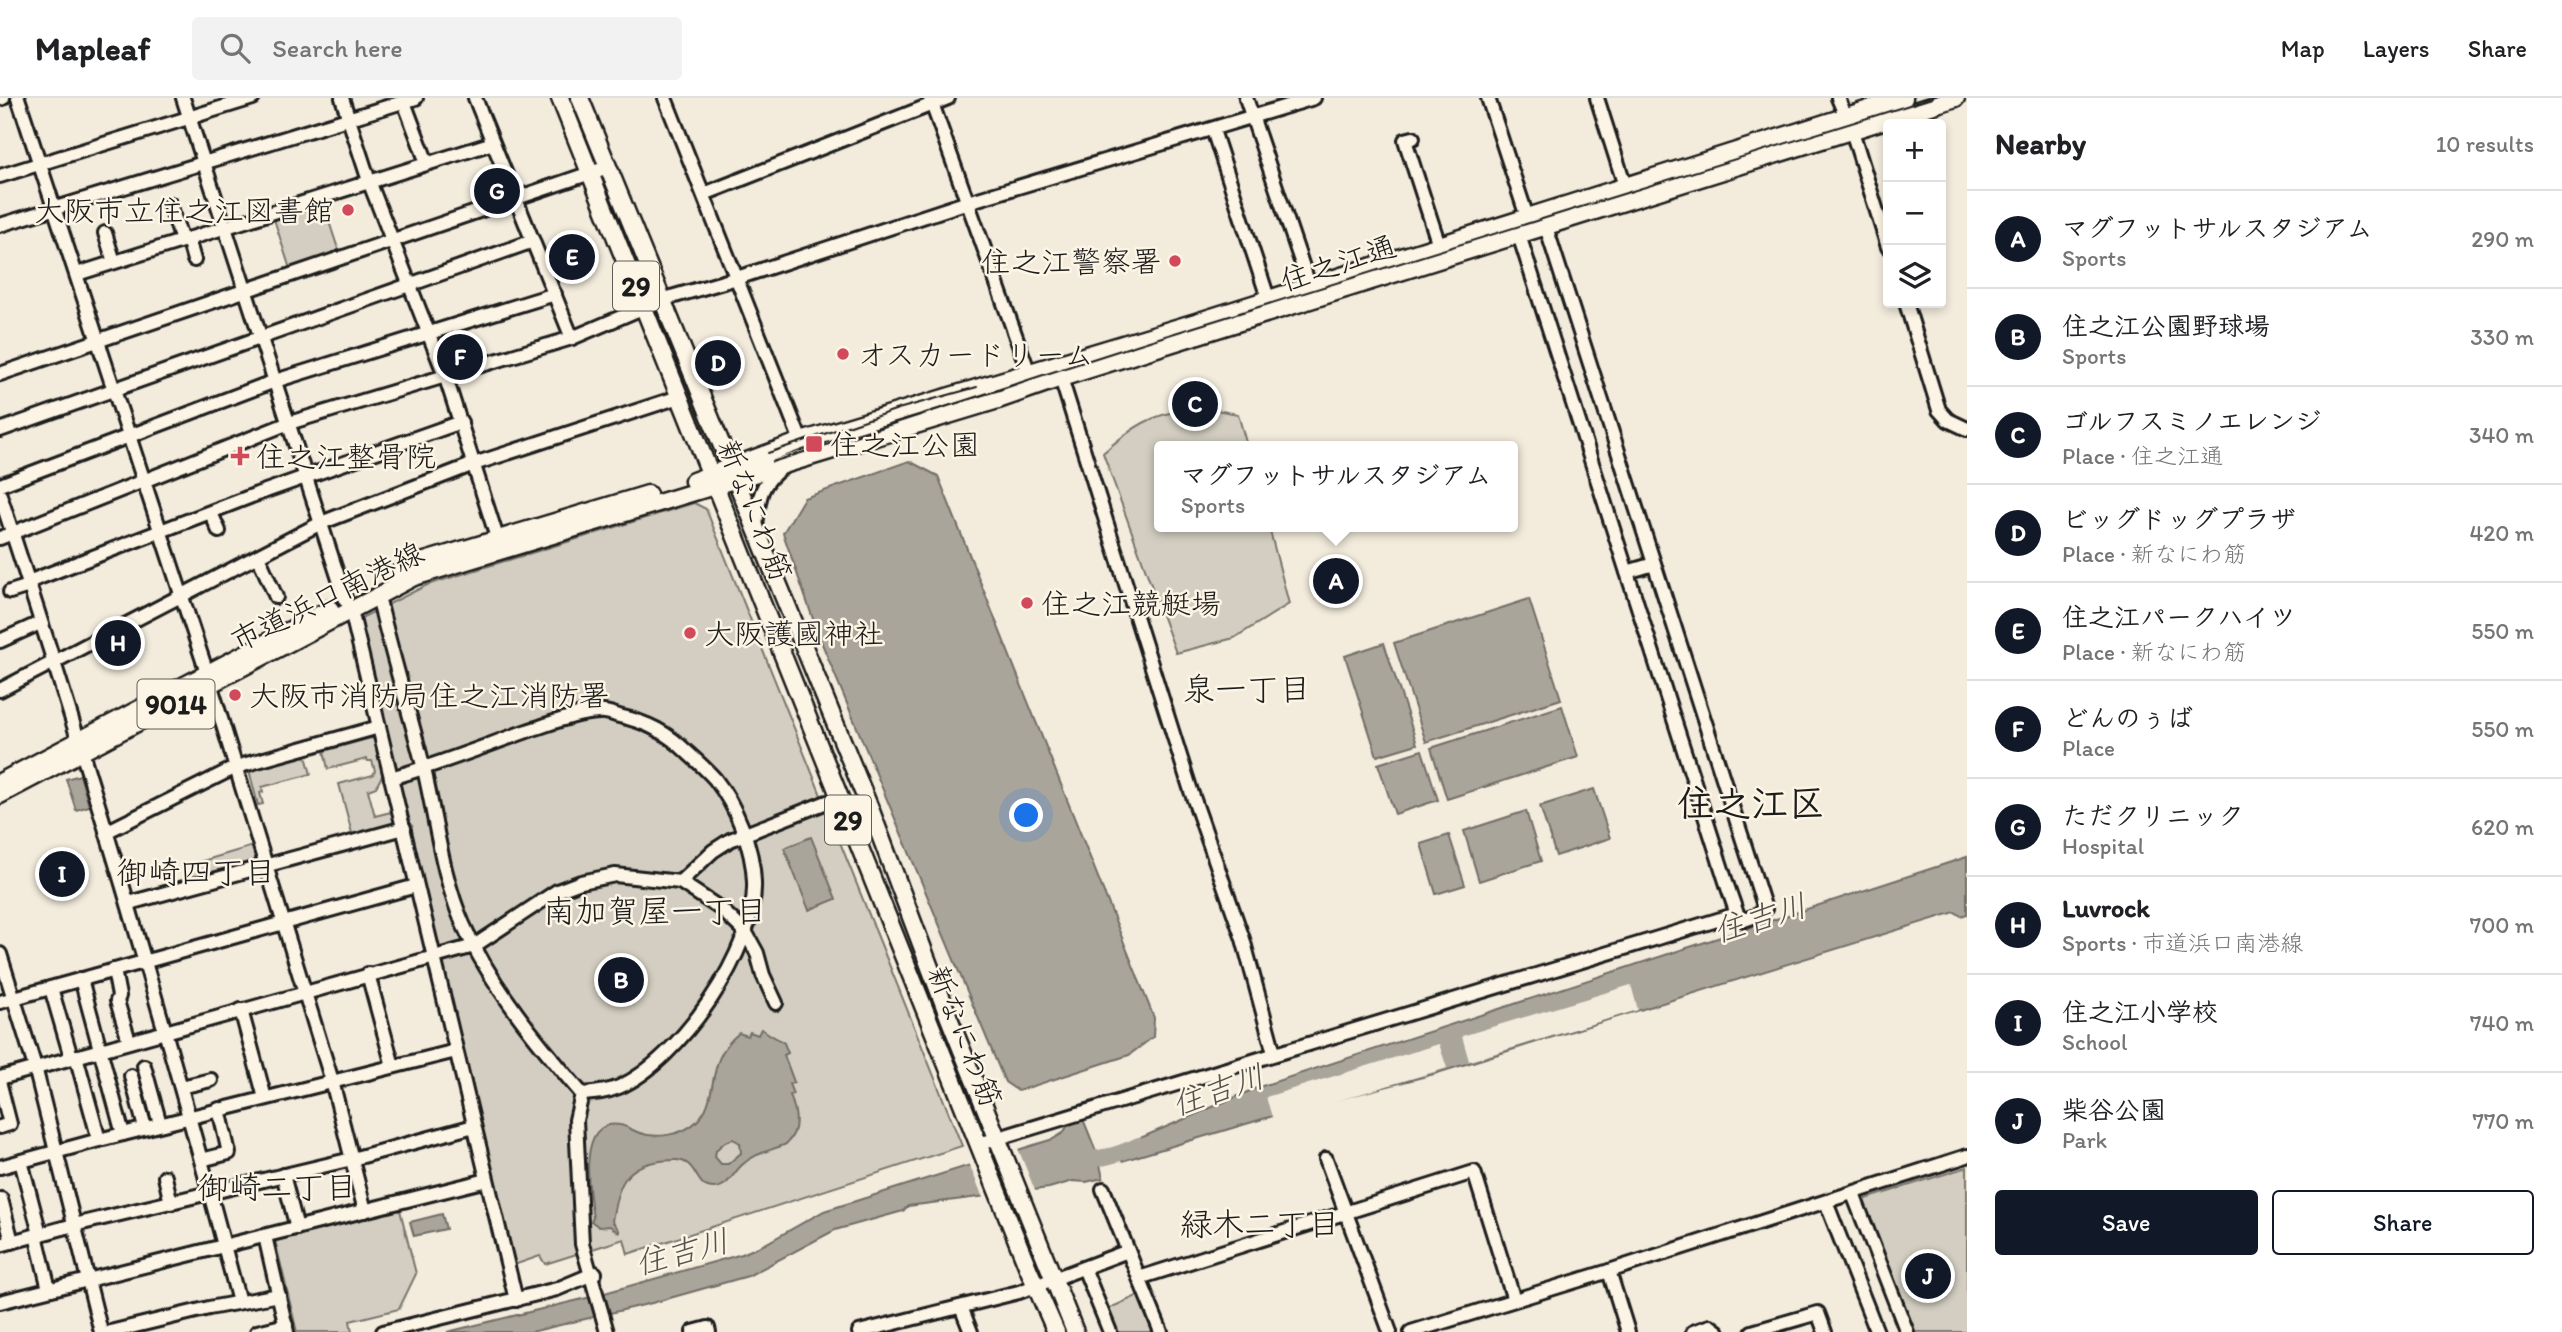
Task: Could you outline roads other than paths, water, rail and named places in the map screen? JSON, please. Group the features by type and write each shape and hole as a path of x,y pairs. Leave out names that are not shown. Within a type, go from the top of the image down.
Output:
{"main road":[{"name":"新なにわ筋","path":"560,98 1056,1332"},
{"name":"新なにわ筋","path":"580,98 871,811 949,1018 1075,1332"},
{"name":"住之江通","path":"734,473 789,463 998,400 1546,227 1848,123 1903,98"},
{"name":"住之江通","path":"734,473 801,441 1029,373 1625,186 1848,123 1956,98"},
{"name":"市道浜口南港線","path":"0,795 80,747 209,679 348,606 414,577 500,545 734,473"},
{"name":"市道浜口南港線","path":"0,782 80,747"}],"street":[{"path":"18,98 209,679 306,992 365,1211"},
{"path":"183,98 348,606 404,828 416,887 436,956 516,1300"},
{"path":"0,176 253,98"},
{"path":"342,98 369,181 446,378 500,545"},
{"path":"475,98 572,338"},
{"path":"665,98 801,441"},
{"path":"704,194 931,100 948,98"},
{"path":"1246,98 1309,285"},
{"path":"6,536 289,423 572,338 661,300 737,278 968,202 1314,98"},
{"path":"1488,98 1527,218 1519,235 1737,914 1744,920 1761,914 1765,909 1546,227 1527,218"},
{"path":"1597,98 1625,186"},
{"path":"1838,98 1887,245"},
{"path":"0,225 410,100 427,163"},
{"path":"931,100 1029,373"},
{"path":"1213,130 1268,298"},
{"path":"1413,138 1405,140 1439,244"},
{"path":"77,274 494,143"},
{"path":"0,374 608,167"},
{"path":"170,204 194,260"},
{"path":"106,233 114,262"},
{"path":"0,430 533,241"},
{"path":"0,485 275,381 555,294"},
{"path":"1908,308 1939,410 1948,420 1967,429"},
{"path":"1061,378 1191,791 1243,939 1274,1053"},
{"path":"0,690 321,523 474,464 679,397"},
{"path":"10,592 306,477 461,422"},
{"path":"756,527 759,494 771,476 789,463"},
{"path":"0,495 6,536 29,584 130,904 167,1030 239,1302"},
{"path":"211,513 219,531"},
{"path":"258,556 276,597"},
{"path":"1627,572 1654,564"},
{"path":"380,604 424,769 452,896 474,946 500,992 582,1094"},
{"path":"0,641 40,623"},
{"path":"391,778 424,769 551,723 601,711 657,728 673,738 715,779 745,836 754,884 746,933 703,1011 680,1038 641,1074 604,1092 582,1094"},
{"path":"106,832 236,767 379,727"},
{"path":"680,882 713,851 730,840 827,802"},
{"path":"130,904 404,828"},
{"path":"0,1078 474,946 557,891 581,882 615,875 680,882 721,909 746,933 757,953 763,975 776,1003"},
{"path":"0,1002 416,887"},
{"path":"981,1149 1274,1053 1737,914"},
{"path":"0,954 35,1067 101,1332"},
{"path":"114,970 120,996 117,1001 129,1041"},
{"path":"368,974 393,1066"},
{"path":"81,979 123,1134"},
{"path":"51,988 99,1140"},
{"path":"241,1010 265,1098"},
{"path":"0,1167 160,1124 456,1051"},
{"path":"144,1066 160,1124"},
{"path":"181,1087 211,1080"},
{"path":"145,1128 132,1081 148,1082"},
{"path":"0,1086 10,1124 0,1127"},
{"path":"582,1094 576,1120 582,1244 607,1331"},
{"path":"201,1160 229,1153 219,1109"},
{"path":"1,1199 6,1243 474,1126"},
{"path":"1410,1332 1967,1156"},
{"path":"1325,1159 1390,1332"},
{"path":"21,1161 49,1289"},
{"path":"1139,1278 1474,1172 1514,1300"},
{"path":"283,1175 297,1228"},
{"path":"165,1177 171,1203"},
{"path":"0,1302 487,1180"},
{"path":"1103,1189 1160,1332"},
{"path":"1853,1194 1907,1332"},
{"path":"1826,1202 1877,1332"},
{"path":"257,1332 287,1329 265,1236"},
{"path":"859,1332 1037,1286 1128,1251"},
{"path":"1084,1269 1110,1332"},
{"path":"1609,1271 1628,1332"},
{"path":"383,1332 516,1300 593,1276"},
{"path":"110,1332 279,1295"},
{"path":"961,1307 971,1332"},
{"path":"1752,1332 1818,1313 1825,1332"},
{"path":"1693,1332 1710,1326 1718,1332"},
{"path":"693,1332 708,1328 709,1332"}],"waterway":[{"name":"住吉川","path":"1077,1159 1109,1156 1139,1145"}],"tram line":[{"path":"772,462 1162,337 1932,98"},
{"path":"768,453 898,409 977,387"}],"place":[{"name":"ただクリニック","path":"497,191"},
{"name":"大阪市立住之江図書館","path":"348,210"},
{"name":"住之江パークハイツ","path":"572,257"},
{"name":"住之江警察署","path":"1175,261"},
{"name":"オスカードリーム","path":"843,354"},
{"name":"どんのぅば","path":"460,357"},
{"name":"ビッグドッグプラザ","path":"718,363"},
{"name":"ゴルフスミノエレンジ","path":"1195,404"},
{"name":"住之江公園","path":"814,444"},
{"name":"住之江整骨院","path":"240,456"},
{"name":"マグフットサルスタジアム","path":"1336,581"},
{"name":"住之江競艇場","path":"1027,603"},
{"name":"大阪護國神社","path":"690,633"},
{"name":"Luvrock","path":"118,643"},
{"name":"大阪市消防局住之江消防署","path":"235,695"},
{"name":"住之江小学校","path":"62,874"},
{"name":"住之江公園野球場","path":"621,980"},
{"name":"柴谷公園","path":"1928,1276"}],"district":[{"name":"泉一丁目","path":"1247,689"},
{"name":"住之江区","path":"1751,803"},
{"name":"御崎四丁目","path":"196,872"},
{"name":"南加賀屋一丁目","path":"655,911"},
{"name":"御崎二丁目","path":"277,1187"},
{"name":"緑木二丁目","path":"1260,1224"}]}
